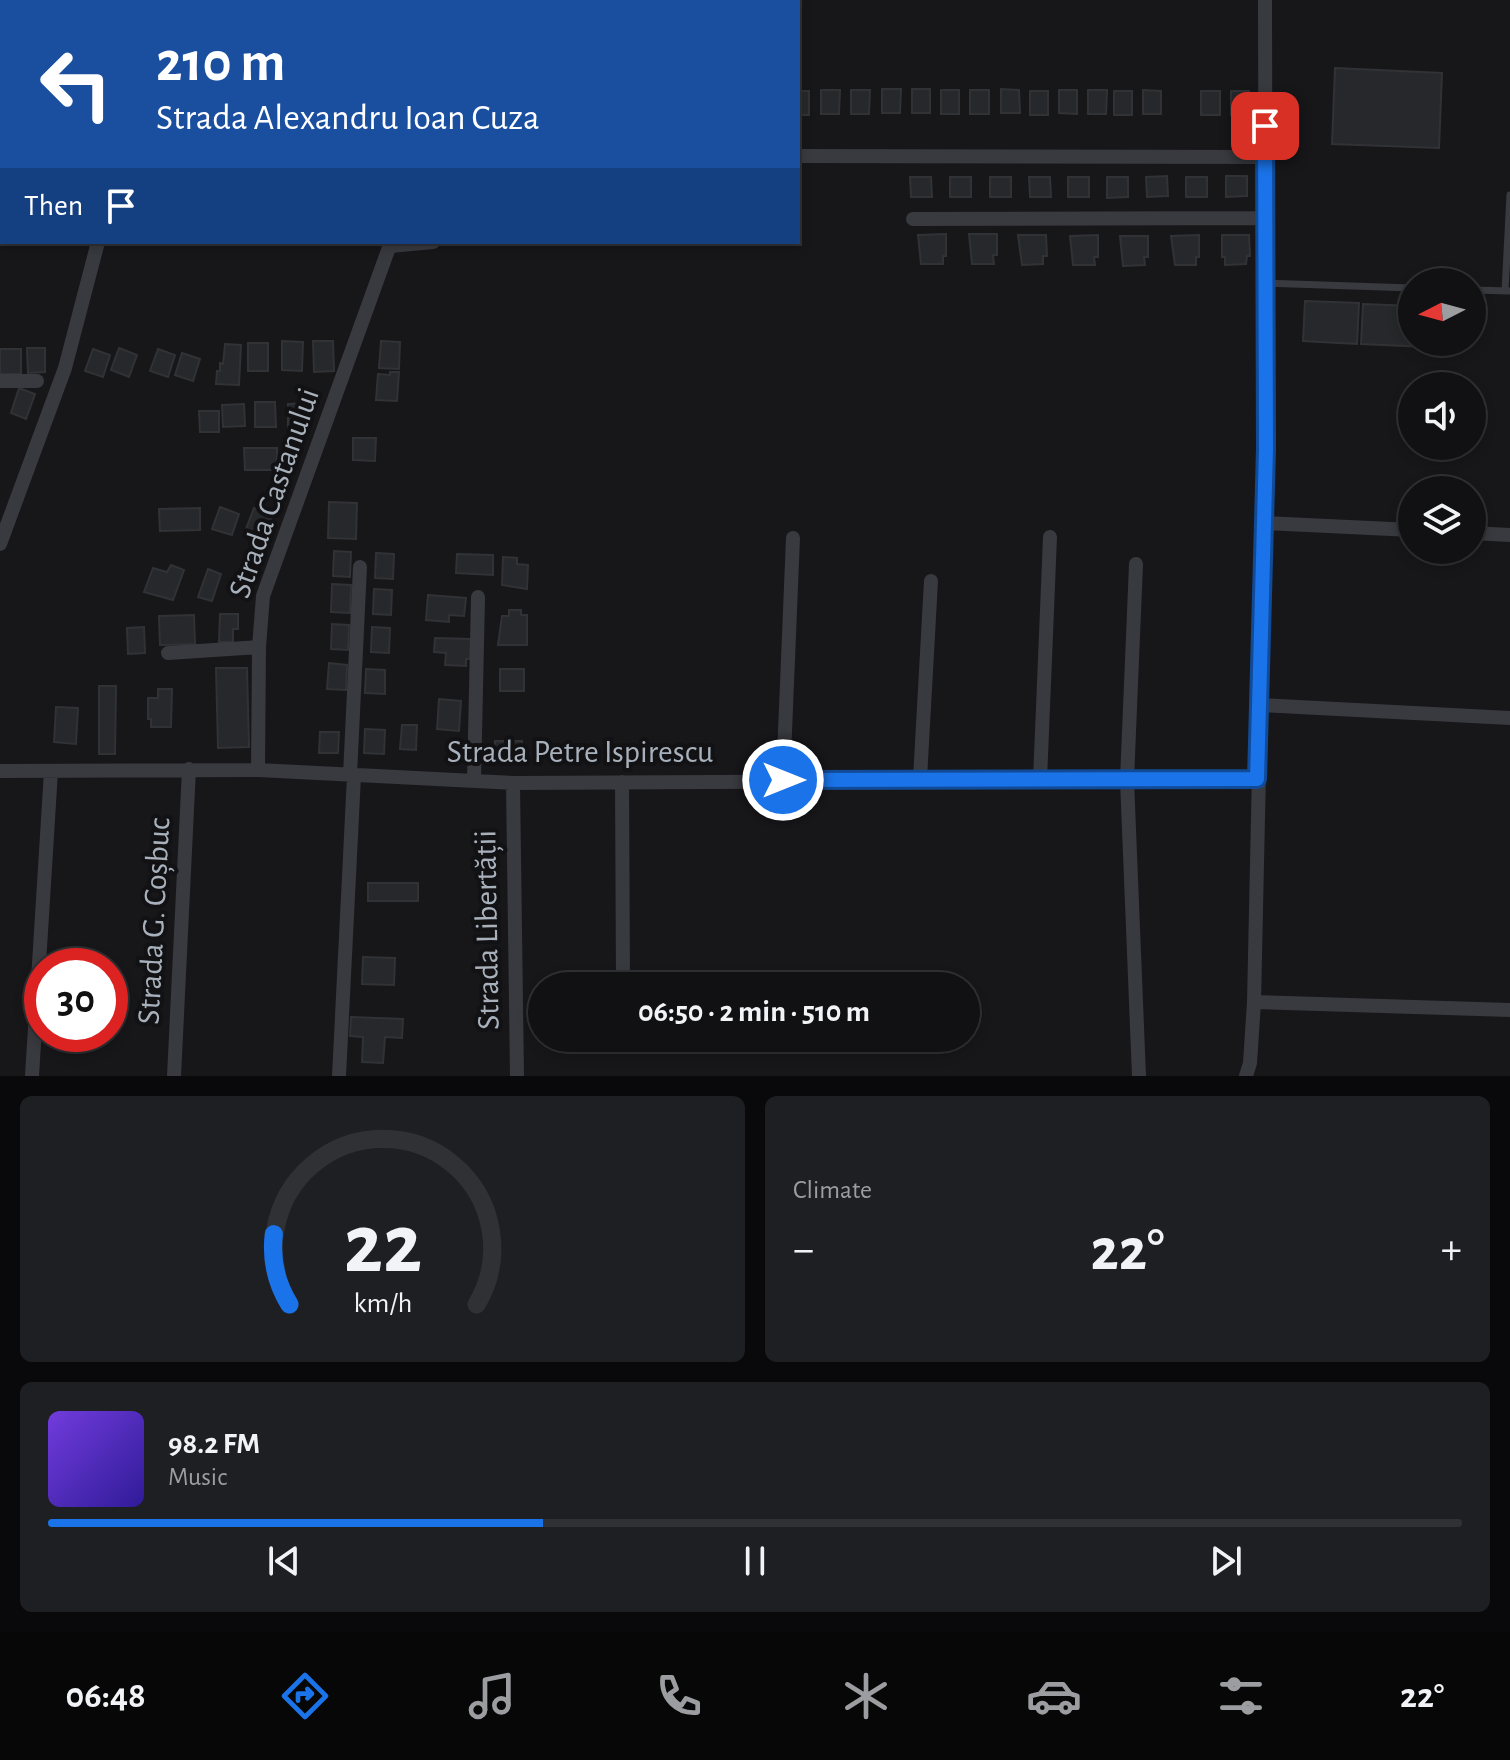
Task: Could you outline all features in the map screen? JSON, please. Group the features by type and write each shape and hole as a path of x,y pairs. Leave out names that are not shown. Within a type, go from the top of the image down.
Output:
{"street":[{"path":"1246,1076 1250,1063 1254,1002 1265,523 1265,0"},
{"path":"800,156 1265,157"},
{"path":"913,219 1264,218"},
{"path":"0,544 65,368 97,244"},
{"name":"Strada Castanului","path":"258,770 259,647 263,596 390,244"},
{"path":"0,381 37,381"},
{"path":"1265,523 1398,529"},
{"path":"1486,534 1510,535"},
{"path":"1040,780 1050,537"},
{"path":"783,780 793,538"},
{"path":"1136,564 1127,780 1139,1076"},
{"path":"339,1076 360,567"},
{"path":"920,779 931,581"},
{"path":"474,781 478,597"},
{"path":"168,653 259,647"},
{"path":"1259,705 1510,718"},
{"name":"Strada G. Coșbuc","path":"174,1076 189,769"},
{"name":"Strada Petre Ispirescu","path":"0,771 258,770 513,783 1257,779"},
{"path":"32,1076 51,771"},
{"path":"622,782 623,972"},
{"name":"Strada Libertății","path":"513,783 517,1076"},
{"path":"1254,1002 1510,1010"}],"lane":[{"path":"1486,290 1508,291 1510,195"},
{"path":"1264,283 1398,288"}],"building":[{"path":"1335,68 1442,73 1439,148 1332,144"},
{"path":"882,89 901,89 900,113 882,113"},
{"path":"912,89 930,89 930,113 912,113"},
{"path":"1001,89 1019,90 1020,113 1001,113"},
{"path":"821,90 840,90 839,114 821,114"},
{"path":"851,90 870,90 869,114 851,114"},
{"path":"941,90 959,90 959,114 941,114"},
{"path":"970,90 989,90 989,114 970,114"},
{"path":"1059,90 1077,90 1077,114 1059,113"},
{"path":"1088,90 1107,90 1106,114 1088,114"},
{"path":"1143,90 1161,91 1161,114 1143,114"},
{"path":"800,91 809,91 809,115 800,115"},
{"path":"1030,91 1048,91 1048,115 1030,115"},
{"path":"1114,91 1132,91 1132,115 1114,115"},
{"path":"1201,91 1220,91 1220,115 1201,115"},
{"path":"1231,91 1249,91 1249,115 1231,115"},
{"path":"1167,176 1168,196 1147,197 1146,177"},
{"path":"1226,176 1247,176 1247,196 1226,197"},
{"path":"910,177 931,177 932,197 911,197"},
{"path":"950,177 971,177 971,197 950,197"},
{"path":"990,177 1011,177 1011,197 990,197"},
{"path":"1029,177 1050,177 1051,197 1030,197"},
{"path":"1068,177 1089,177 1089,197 1068,197"},
{"path":"1107,177 1128,177 1128,197 1107,198"},
{"path":"1186,177 1207,177 1207,197 1186,197"},
{"path":"946,234 943,264 921,264 918,235"},
{"path":"969,234 997,234 994,264 972,264"},
{"path":"1018,235 1046,235 1047,256 1043,256 1043,264 1022,265"},
{"path":"1098,235 1095,265 1073,265 1070,236"},
{"path":"1199,235 1196,265 1175,265 1171,236"},
{"path":"1222,235 1249,235 1250,256 1247,256 1246,264 1225,265"},
{"path":"1120,236 1148,236 1145,265 1123,266"},
{"path":"1305,301 1359,303 1357,344 1303,341"},
{"path":"1363,304 1398,305 1398,346 1361,344"},
{"path":"282,341 303,342 302,371 282,370"},
{"path":"313,341 333,341 334,371 314,372"},
{"path":"381,341 400,342 399,369 379,368"},
{"path":"248,343 268,343 268,371 248,371"},
{"path":"225,344 241,345 239,385 216,384 217,371 220,371 220,363 223,364"},
{"path":"27,348 45,348 45,372 28,373"},
{"path":"119,348 137,355 129,377 111,370"},
{"path":"0,349 21,349 21,374 0,374"},
{"path":"93,349 110,355 103,377 85,371"},
{"path":"158,349 175,355 168,377 150,371"},
{"path":"182,353 200,359 193,381 175,375"},
{"path":"390,372 399,372 397,401 376,400 378,374 390,375"},
{"path":"19,388 35,394 26,419 11,413"},
{"path":"255,402 275,402 276,427 255,427"},
{"path":"309,403 309,428 288,428 288,404"},
{"path":"244,404 245,426 223,427 222,405"},
{"path":"199,411 219,411 219,432 200,432"},
{"path":"353,438 376,438 375,461 353,460"},
{"path":"244,448 277,448 277,470 245,470"},
{"path":"329,502 357,503 356,539 328,538"},
{"path":"220,507 239,514 232,535 212,529"},
{"path":"200,508 200,530 160,531 159,509"},
{"path":"254,508 273,514 266,536 246,529"},
{"path":"334,551 351,552 350,577 333,576"},
{"path":"376,553 394,554 393,579 375,578"},
{"path":"457,554 493,555 493,575 456,573"},
{"path":"503,557 517,558 517,564 528,565 527,589 502,585"},
{"path":"171,565 184,570 173,600 144,592 153,568 167,572"},
{"path":"244,565 258,571 248,597 234,592"},
{"path":"208,569 221,574 212,601 198,597"},
{"path":"332,584 351,585 350,613 331,612"},
{"path":"374,589 392,590 391,615 373,614"},
{"path":"428,595 466,598 464,616 449,615 449,622 426,620"},
{"path":"509,610 521,610 521,615 527,615 527,645 498,645 502,616 509,616"},
{"path":"220,614 238,614 238,629 233,629 233,642 219,642"},
{"path":"194,615 195,644 160,645 159,616"},
{"path":"332,624 349,625 348,650 331,649"},
{"path":"144,627 145,653 128,654 127,628"},
{"path":"372,627 390,628 389,653 371,652"},
{"path":"435,638 471,639 470,659 466,659 466,666 445,665 446,653 434,652"},
{"path":"329,663 347,665 346,690 327,689"},
{"path":"216,668 247,668 249,747 218,748"},
{"path":"366,669 385,670 385,694 365,693"},
{"path":"500,669 524,669 524,691 500,691"},
{"path":"99,686 116,686 115,754 99,754"},
{"path":"158,689 172,689 171,727 151,727 151,719 148,719 148,698 158,698"},
{"path":"439,699 461,701 459,731 437,729"},
{"path":"56,707 78,708 76,744 54,742"},
{"path":"402,725 417,725 416,750 400,749"},
{"path":"365,729 385,730 384,754 364,753"},
{"path":"320,732 339,732 338,753 319,753"},
{"path":"495,741 522,741 521,763 495,759"},
{"path":"368,883 418,883 418,901 368,901"},
{"path":"363,957 395,958 394,985 362,984"},
{"path":"351,1017 403,1019 402,1038 385,1037 383,1063 362,1062 363,1037 350,1036"}],"route":[{"path":"783,780 1257,779 1266,449 1265,126"}]}
